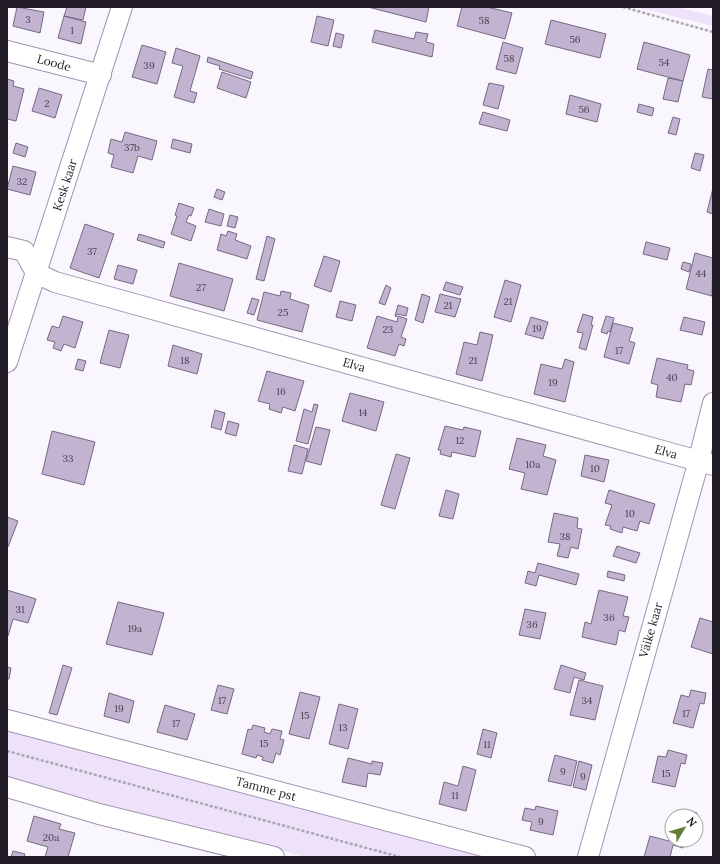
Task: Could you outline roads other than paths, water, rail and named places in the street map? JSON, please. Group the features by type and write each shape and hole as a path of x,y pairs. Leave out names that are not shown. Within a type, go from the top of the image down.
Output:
{"street":[{"name":"Kesk kaar","path":"7,362 122,7"},
{"name":"Loode","path":"7,51 101,75"},
{"path":"7,247 24,251 36,273"},
{"name":"Elva","path":"36,273 55,282 706,463"},
{"name":"Väike kaar","path":"588,857 706,463 713,403"},
{"name":"Tamme pst","path":"7,720 525,857"},
{"path":"7,788 99,814 274,857"}]}
